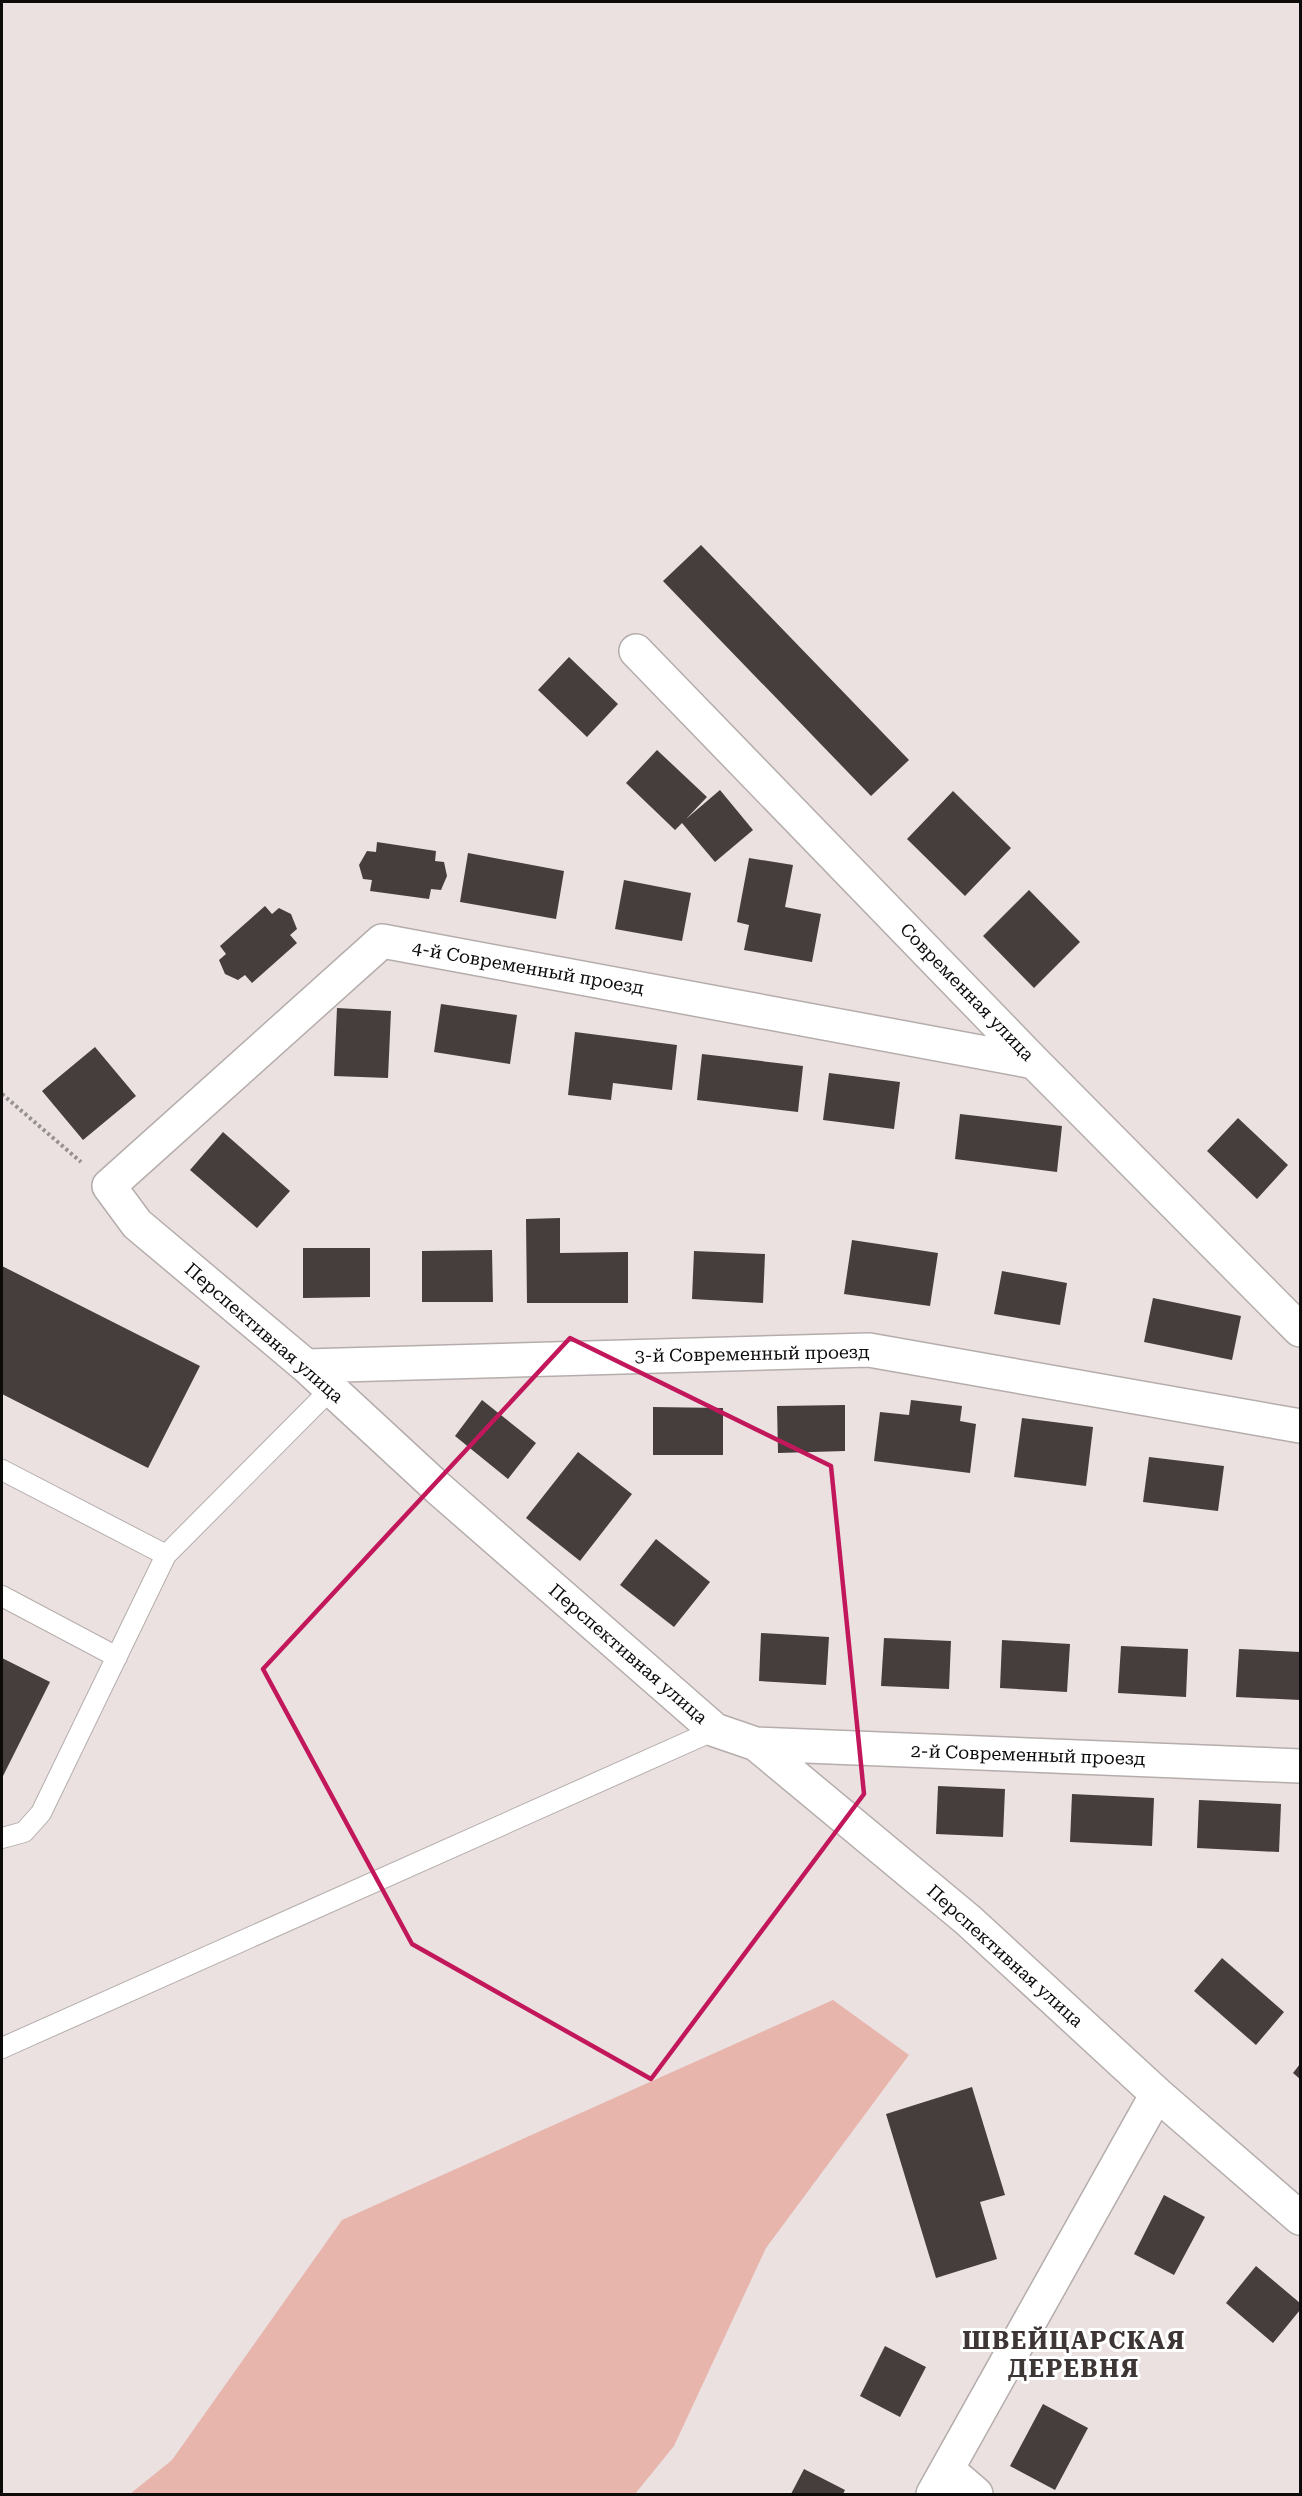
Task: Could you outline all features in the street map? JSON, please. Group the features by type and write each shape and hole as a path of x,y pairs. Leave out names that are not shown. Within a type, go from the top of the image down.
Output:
{"street":[{"name":"Современная улица","path":"636,651 1034,1062 1300,1330"},
{"name":"4-й Современный проезд","path":"108,1186 382,941 1034,1062"},
{"name":"Перспективная улица","path":"108,1186 137,1224 306,1366 438,1488 715,1730 756,1744 968,1920 1157,2094 1300,2218"},
{"name":"3-й Современный проезд","path":"306,1366 869,1350 1300,1426"},
{"name":"2-й Современный проезд","path":"756,1744 1300,1766"},
{"path":"976,2494 940,2482 1157,2094"}],"lane":[{"path":"2,1838 24,1832 41,1813 166,1555 331,1389"},
{"path":"2,1470 166,1555"},
{"path":"2,1596 117,1657"},
{"path":"2,2048 715,1730"}],"path":[{"path":"2,1094 108,1186"}],"highlighted area":[{"path":"570,1338 831,1466 864,1794 651,2079 412,1944 263,1669"}],"shaded area":[{"path":"833,2000 909,2055 766,2248 674,2446 635,2494 130,2494 172,2460 342,2220"}],"building":[{"path":"701,545 909,760 871,796 663,581"},
{"path":"569,657 618,704 587,737 538,690"},
{"path":"657,750 707,797 686,819 720,790 753,830 715,862 682,823 675,830 626,783"},
{"path":"953,791 1011,848 965,896 907,839"},
{"path":"377,842 436,851 435,861 444,862 447,876 441,890 431,889 429,899 370,891 372,880 363,879 359,865 367,851 376,852"},
{"path":"468,853 564,871 556,919 460,902"},
{"path":"749,858 793,865 785,907 821,914 812,962 744,950 749,925 737,922"},
{"path":"624,880 691,893 682,941 615,929"},
{"path":"1029,890 1080,942 1034,988 983,936"},
{"path":"265,906 272,914 279,908 291,914 297,929 290,935 297,943 252,983 245,975 238,980 225,974 219,960 226,954 220,946"},
{"path":"441,1004 517,1015 510,1064 434,1052"},
{"path":"337,1008 391,1011 388,1078 334,1076"},
{"path":"575,1032 677,1045 672,1090 613,1083 611,1100 568,1095"},
{"path":"95,1047 136,1096 83,1140 42,1091"},
{"path":"702,1054 803,1066 798,1112 697,1100"},
{"path":"829,1073 900,1082 894,1129 823,1120"},
{"path":"960,1114 1062,1126 1057,1172 955,1159"},
{"path":"1238,1118 1288,1165 1257,1199 1207,1151"},
{"path":"223,1132 290,1191 257,1228 190,1170"},
{"path":"560,1218 560,1253 628,1252 628,1303 527,1303 526,1219"},
{"path":"852,1240 938,1253 930,1306 844,1294"},
{"path":"303,1248 370,1248 370,1297 303,1298"},
{"path":"492,1250 493,1302 422,1302 422,1251"},
{"path":"694,1251 765,1254 763,1303 692,1299"},
{"path":"2,1266 200,1366 148,1468 2,1394"},
{"path":"1002,1271 1067,1283 1060,1325 994,1314"},
{"path":"1153,1298 1241,1316 1232,1360 1144,1342"},
{"path":"482,1400 536,1443 508,1479 455,1436"},
{"path":"911,1400 962,1406 960,1421 976,1424 970,1473 874,1461 880,1412 909,1415"},
{"path":"845,1405 845,1451 778,1453 777,1406"},
{"path":"653,1407 723,1408 723,1455 653,1455"},
{"path":"1022,1418 1093,1427 1086,1486 1014,1477"},
{"path":"578,1452 632,1494 580,1561 526,1518"},
{"path":"1149,1457 1224,1466 1218,1511 1143,1502"},
{"path":"656,1539 710,1582 674,1627 620,1585"},
{"path":"761,1633 829,1637 826,1685 759,1681"},
{"path":"884,1638 951,1641 949,1689 881,1686"},
{"path":"1002,1640 1070,1644 1067,1692 1000,1688"},
{"path":"1121,1646 1188,1649 1186,1697 1118,1693"},
{"path":"1239,1649 1300,1652 1300,1700 1236,1697"},
{"path":"2,1658 50,1682 2,1778"},
{"path":"938,1786 1005,1789 1003,1837 936,1834"},
{"path":"1072,1794 1154,1798 1152,1846 1070,1842"},
{"path":"1199,1800 1281,1804 1279,1852 1197,1848"},
{"path":"1222,1958 1284,2012 1256,2045 1194,1991"},
{"path":"1300,2064 1300,2079 1293,2073"},
{"path":"972,2087 1005,2195 980,2202 997,2259 936,2278 886,2114"},
{"path":"1164,2195 1205,2217 1174,2275 1134,2254"},
{"path":"1256,2266 1300,2303 1300,2310 1273,2343 1226,2303"},
{"path":"885,2346 926,2367 900,2417 860,2396"},
{"path":"1043,2404 1088,2428 1055,2490 1010,2466"},
{"path":"804,2469 845,2490 843,2494 791,2494"}],"district":[{"name":"ШВЕЙЦАРСКАЯ ДЕРЕВНЯ","path":"1074,2355"}]}
